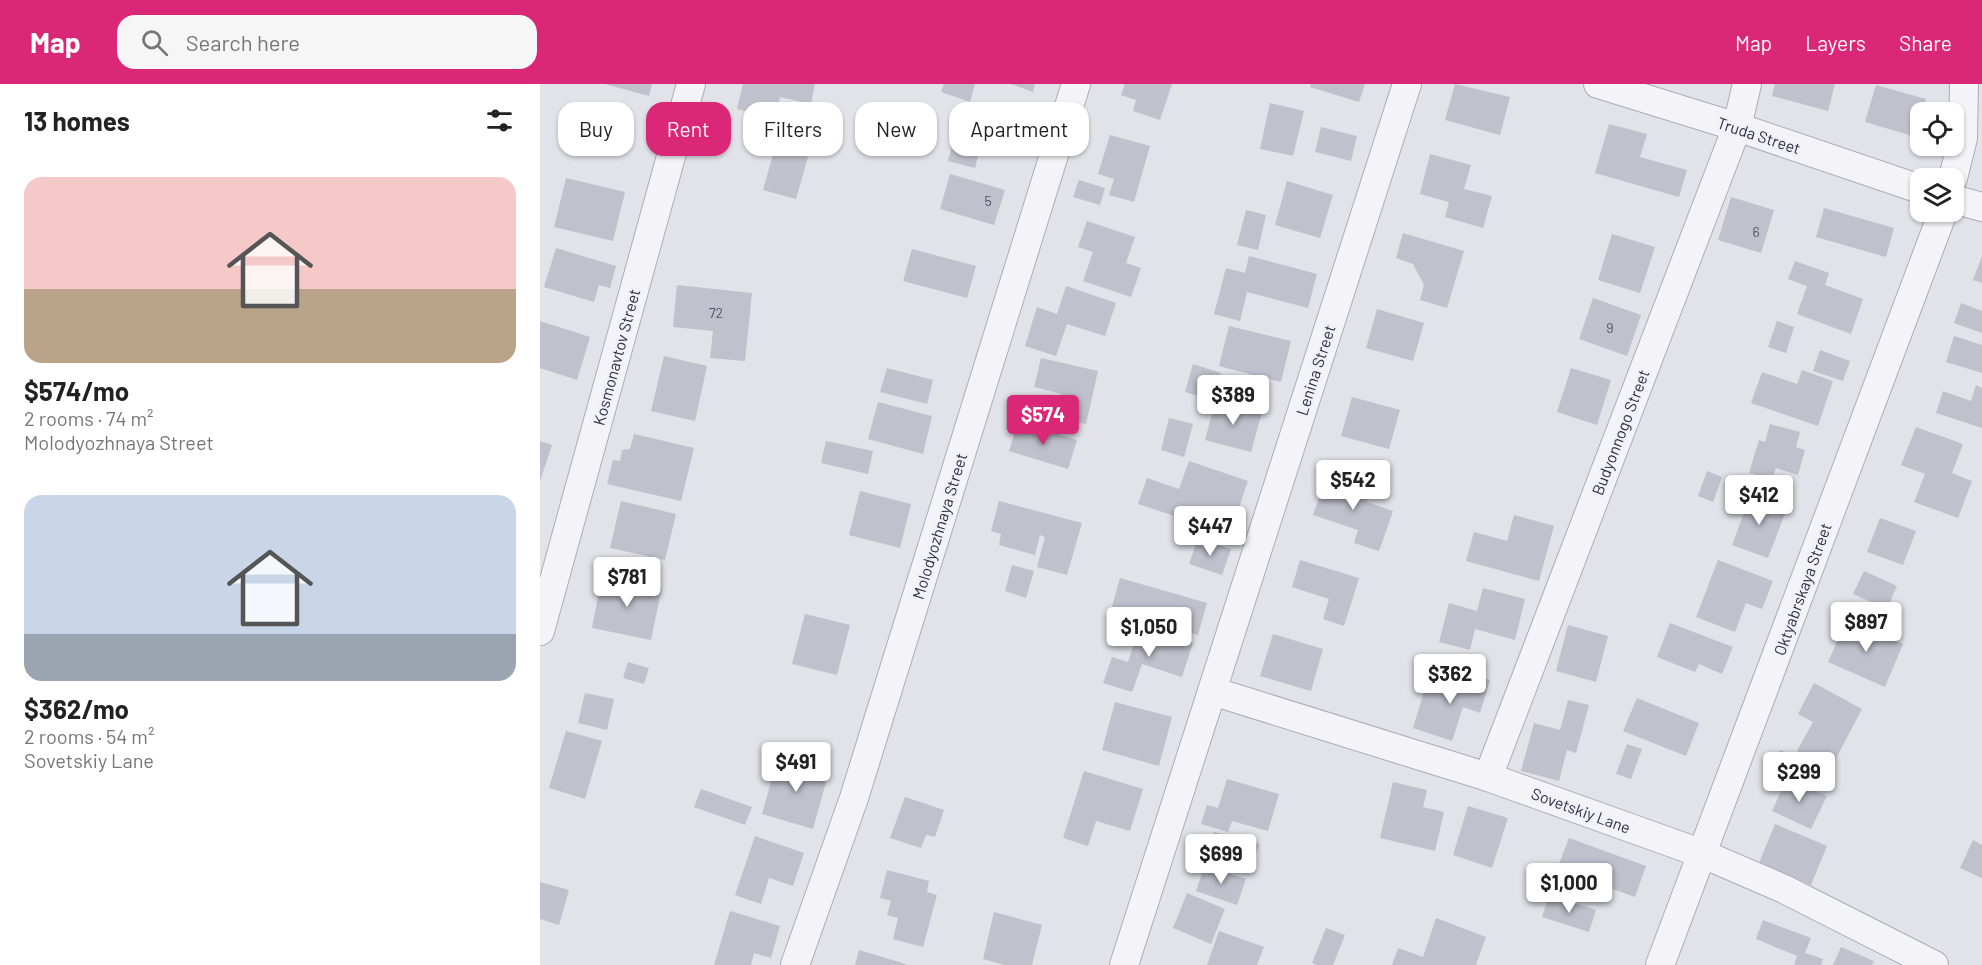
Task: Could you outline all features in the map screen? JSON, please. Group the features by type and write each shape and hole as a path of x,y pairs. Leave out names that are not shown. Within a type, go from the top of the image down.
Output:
{"street":[{"name":"Kosmonavtov Street","path":"540,631 691,84"},
{"name":"Molodyozhnaya Street","path":"795,965 854,798 1077,84"},
{"name":"Lenina Street","path":"1124,965 1407,84"},
{"name":"Truda Street","path":"1598,84 1737,127 1910,186"},
{"name":"Budyonnogo Street","path":"1488,777 1737,127 1747,84"},
{"path":"1956,168 1963,138 1964,84"},
{"path":"1964,203 1982,207"},
{"name":"Oktyabrskaya Street","path":"1660,965 1939,222"},
{"name":"Sovetskiy Lane","path":"1212,692 1488,777 1703,854 1784,889 1935,965"}],"building":[{"path":"605,84 652,84 649,96"},
{"path":"743,84 815,84 811,102 780,97 779,102 743,102 743,110 737,109"},
{"path":"944,84 975,84 970,102 941,92"},
{"path":"1011,84 1035,84 1033,92"},
{"path":"1125,84 1172,84 1160,120 1133,111 1136,100 1121,95"},
{"path":"1311,84 1365,84 1359,102 1310,87"},
{"path":"1455,84 1510,97 1500,135 1445,120"},
{"path":"1775,84 1835,84 1828,111 1772,96"},
{"path":"1876,85 1926,99 1925,102 1910,102 1910,135 1865,122"},
{"path":"1270,103 1304,111 1293,156 1260,149"},
{"path":"1609,124 1647,134 1640,157 1687,170 1679,197 1595,173"},
{"path":"1321,127 1357,136 1351,161 1315,152"},
{"path":"1110,135 1150,146 1134,202 1109,195 1114,179 1098,174"},
{"path":"1430,154 1471,165 1464,189 1492,196 1483,228 1445,217 1449,202 1420,194"},
{"path":"772,156 808,157 796,199 763,190"},
{"path":"949,156 978,156 975,168 948,161"},
{"path":"950,174 1005,190 994,225 940,209"},
{"path":"566,178 625,192 613,241 554,227"},
{"path":"1079,180 1105,188 1100,205 1073,197"},
{"path":"1287,181 1333,195 1320,238 1275,225"},
{"path":"1731,197 1774,210 1761,253 1718,240"},
{"path":"1824,208 1894,228 1886,257 1816,237"},
{"path":"1246,210 1266,215 1258,250 1237,245"},
{"path":"1087,221 1135,237 1126,263 1141,268 1131,297 1083,281 1093,252 1078,247"},
{"path":"1403,233 1464,251 1447,308 1420,300 1424,285 1413,264 1396,258"},
{"path":"1612,234 1655,247 1640,293 1598,280"},
{"path":"556,248 616,266 610,288 599,285 594,302 544,287"},
{"path":"912,249 976,266 967,298 903,281"},
{"path":"1249,256 1317,274 1308,308 1247,292 1240,321 1214,314 1226,268 1245,273"},
{"path":"1982,256 1982,283 1973,280"},
{"path":"1795,261 1829,273 1825,285 1863,299 1851,334 1797,314 1807,286 1788,279"},
{"path":"677,285 752,293 745,361 710,358 713,331 673,327"},
{"path":"1066,286 1116,303 1105,336 1067,324 1056,356 1025,346 1037,307 1057,314"},
{"path":"1593,298 1641,315 1627,356 1579,339"},
{"path":"1961,303 1982,311 1982,333 1954,323"},
{"path":"1377,309 1424,323 1413,361 1366,348"},
{"path":"540,321 590,337 577,380 540,368"},
{"path":"1777,321 1794,327 1786,353 1768,347"},
{"path":"1229,326 1291,341 1281,382 1219,366"},
{"path":"1954,336 1982,345 1982,373 1946,362"},
{"path":"1820,350 1850,361 1843,381 1813,371"},
{"path":"664,356 707,366 695,421 651,411"},
{"path":"1041,358 1098,371 1086,424 1057,418 1062,394 1034,387"},
{"path":"1193,364 1221,373 1213,400 1185,392"},
{"path":"887,368 933,380 927,404 880,392"},
{"path":"1571,368 1611,380 1597,425 1557,412"},
{"path":"1802,370 1833,381 1818,426 1751,403 1762,372 1797,384"},
{"path":"1976,385 1982,388 1982,428 1936,413 1943,391 1971,401"},
{"path":"1352,397 1400,410 1389,449 1341,436"},
{"path":"1216,399 1262,412 1251,452 1205,440"},
{"path":"878,402 932,416 923,454 868,439"},
{"path":"1169,418 1193,424 1184,457 1161,450"},
{"path":"1018,422 1077,440 1068,469 1009,451"},
{"path":"1770,424 1800,432 1796,447 1805,450 1798,475 1776,468 1772,479 1749,473 1759,440 1765,442"},
{"path":"1916,427 1963,444 1952,473 1972,481 1958,518 1914,502 1925,474 1901,465"},
{"path":"634,434 694,448 681,501 607,484 613,460 620,461 622,450 630,449"},
{"path":"540,441 552,445 540,481"},
{"path":"826,441 873,451 868,474 821,463"},
{"path":"1189,461 1248,481 1230,534 1138,504 1147,478 1179,489"},
{"path":"1707,471 1722,477 1713,502 1698,496"},
{"path":"1327,474 1371,489 1367,502 1393,511 1379,551 1354,543 1358,530 1313,515"},
{"path":"860,491 911,504 900,548 849,535"},
{"path":"1751,494 1787,508 1768,558 1732,545"},
{"path":"621,501 676,514 665,560 610,548"},
{"path":"999,501 1082,523 1067,575 1037,567 1045,537 1040,535 1035,555 999,545 1001,534 991,531"},
{"path":"1514,515 1554,526 1539,581 1466,561 1474,532 1507,541"},
{"path":"1880,518 1916,531 1903,565 1867,552"},
{"path":"1198,538 1231,549 1222,575 1189,564"},
{"path":"1300,560 1359,578 1344,626 1323,619 1329,599 1292,587"},
{"path":"1718,560 1773,581 1762,609 1746,603 1735,632 1696,617"},
{"path":"1012,565 1034,571 1026,598 1005,591"},
{"path":"1864,571 1897,586 1887,609 1853,594"},
{"path":"602,576 662,587 651,640 592,628"},
{"path":"1120,578 1207,603 1198,635 1111,610"},
{"path":"1483,588 1525,599 1515,640 1475,629 1470,650 1439,642 1449,603 1477,611"},
{"path":"805,614 850,625 837,675 792,664"},
{"path":"1847,619 1903,644 1885,687 1828,662"},
{"path":"1670,623 1733,647 1722,674 1699,664 1695,672 1657,657"},
{"path":"1140,625 1193,643 1182,677 1142,664 1132,692 1103,683 1112,657 1128,662"},
{"path":"1568,625 1608,636 1596,682 1556,671"},
{"path":"1273,634 1323,649 1311,691 1260,676"},
{"path":"628,662 649,668 644,684 623,678"},
{"path":"1460,670 1490,680 1480,713 1463,707 1452,741 1413,728 1426,685 1452,694"},
{"path":"1814,683 1862,709 1831,768 1797,751 1813,722 1798,714"},
{"path":"585,693 614,699 607,730 578,723"},
{"path":"1637,698 1699,723 1686,756 1623,731"},
{"path":"1568,700 1589,705 1576,753 1567,750 1559,781 1521,771 1534,723 1560,730"},
{"path":"1115,702 1172,717 1159,766 1102,750"},
{"path":"566,731 602,741 585,799 549,788"},
{"path":"1627,744 1642,749 1631,779 1616,774"},
{"path":"1780,750 1804,760 1797,777 1773,767"},
{"path":"778,757 829,771 813,829 762,814"},
{"path":"1084,771 1143,789 1130,831 1096,821 1088,846 1063,838"},
{"path":"1787,778 1827,796 1811,829 1772,811"},
{"path":"1227,779 1279,794 1268,831 1232,821 1228,832 1201,824 1207,805 1218,808"},
{"path":"1393,782 1427,790 1423,807 1444,812 1435,851 1380,838"},
{"path":"701,789 752,807 745,825 694,807"},
{"path":"905,797 944,810 935,837 926,835 921,848 890,838"},
{"path":"1468,806 1508,818 1492,868 1453,855"},
{"path":"1775,824 1827,846 1811,885 1759,863"},
{"path":"1214,832 1259,844 1251,870 1207,858"},
{"path":"755,836 804,853 793,886 769,878 761,904 735,895"},
{"path":"1569,838 1646,866 1635,897 1557,869"},
{"path":"1973,840 1982,845 1982,878 1960,868"},
{"path":"1205,865 1246,879 1237,905 1196,891"},
{"path":"887,870 929,881 927,892 937,895 923,947 893,939 898,918 887,915 891,901 880,898"},
{"path":"540,882 569,890 559,925 540,919"},
{"path":"1187,893 1225,909 1211,944 1173,928"},
{"path":"1549,895 1596,910 1589,932 1542,917"},
{"path":"730,911 780,926 771,958 754,953 751,965 714,965"},
{"path":"994,912 1042,925 1032,965 1004,965 983,959"},
{"path":"1436,918 1486,937 1476,965 1392,965 1398,948 1423,957"},
{"path":"1763,920 1811,938 1805,953 1823,959 1821,965 1794,965 1797,956 1756,939"},
{"path":"1326,928 1345,935 1333,965 1317,965 1312,963"},
{"path":"1219,931 1264,947 1257,965 1207,965"},
{"path":"1841,947 1874,961 1872,965 1833,965"},
{"path":"859,950 906,964 906,965 855,965"}]}
